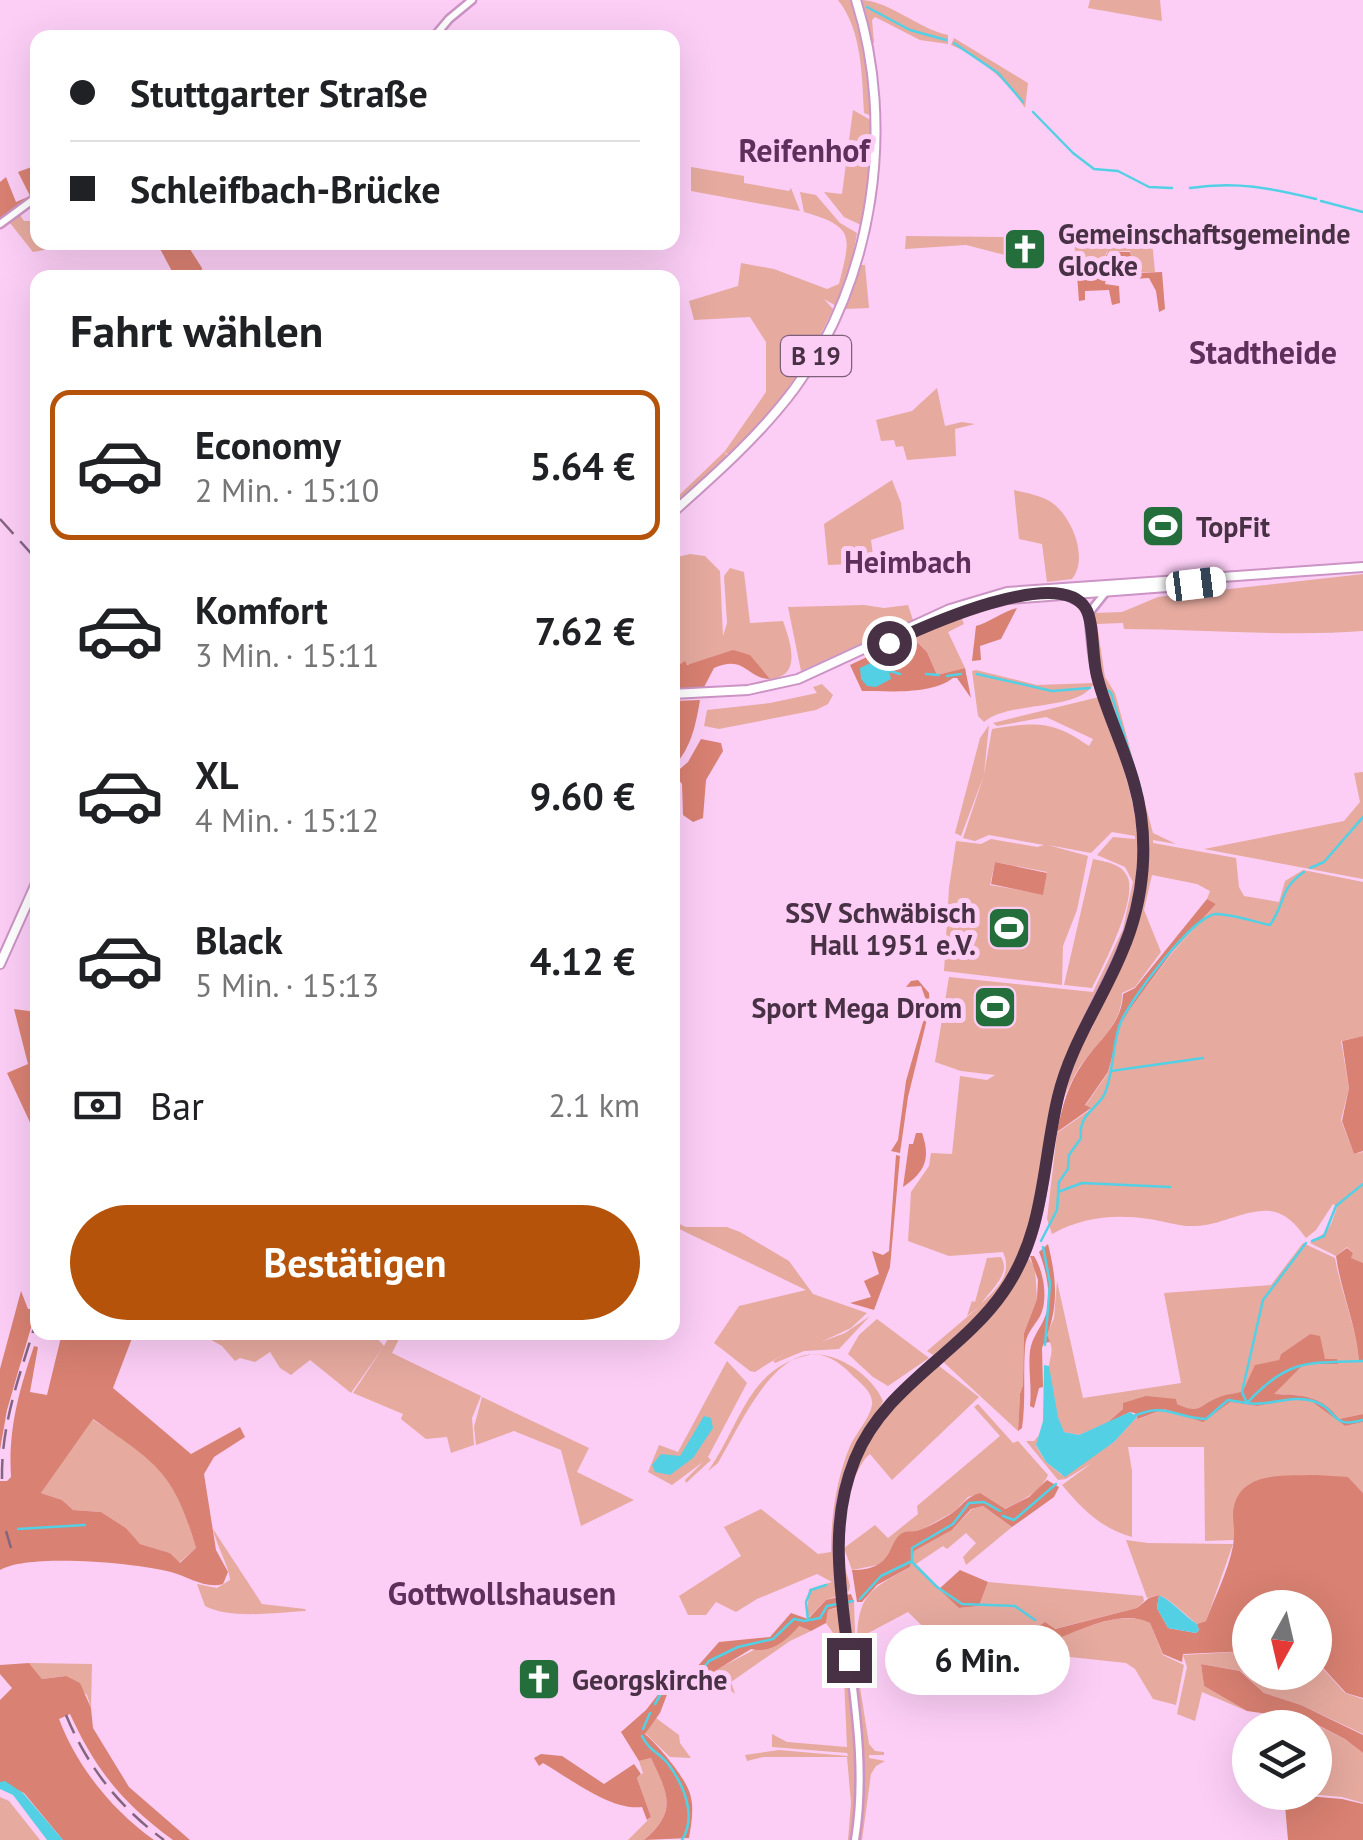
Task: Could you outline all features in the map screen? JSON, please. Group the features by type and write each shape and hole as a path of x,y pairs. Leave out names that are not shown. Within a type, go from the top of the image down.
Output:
{"main road":[{"path":"440,30 472,0"},
{"name":"B 19","path":"680,505 768,422 818,352 844,296 864,230 876,120 873,77 856,0"},
{"path":"0,224 30,202"},
{"path":"680,695 786,687 967,609 1008,599 1363,567"},
{"path":"680,695 748,690 798,679 950,609 1008,592 1269,575"},
{"path":"1089,611 1105,592"},
{"path":"1065,594 1089,611"},
{"path":"855,1840 860,1781 840,1584 840,1509 858,1450 872,1427 908,1382 992,1308 1020,1264 1038,1218 1053,1120 1064,1078 1090,1014 1122,952 1136,911 1143,873 1140,810 1099,684 1088,597"},
{"path":"0,964 30,897"}],"shaded area":[{"path":"838,0 854,0 871,72 872,116 864,113 856,39"},
{"path":"860,0 881,4 948,35 948,44 920,40 875,17 872,46"},
{"path":"1090,0 1160,0 1162,21 1088,8"},
{"path":"954,38 1028,83 1025,108 992,71 951,45"},
{"path":"853,110 874,122 861,225 844,217 824,192 842,194"},
{"path":"691,167 744,176 744,183 789,191 791,188 800,211 691,191"},
{"path":"30,168 30,196 18,172"},
{"path":"6,177 16,202 30,196 0,218 0,182"},
{"path":"800,192 816,195 840,223 857,233 838,307 824,299 833,309 788,388 731,457 725,452 728,458 680,501 680,494 725,451 766,392 766,342 750,317 694,320 689,301 738,286 741,263 774,269 827,289 839,284 846,236 833,223 804,212"},
{"path":"20,215 24,221 30,221 30,248 10,223"},
{"path":"1145,224 1146,239 1152,241 1155,272 1136,272 1130,251 1107,252 1096,274 1077,274 1073,230"},
{"path":"906,236 1004,237 1005,255 966,245 905,249"},
{"path":"161,250 190,250 202,268 202,270 171,270"},
{"path":"1108,252 1130,252 1136,273 1162,272 1165,309 1159,312 1156,291 1149,278 1131,279 1126,259 1110,260 1105,284 1119,286 1120,303 1112,305 1109,290 1085,291 1085,300 1079,301 1077,275 1096,275"},
{"path":"859,265 865,265 869,308 844,309"},
{"path":"937,388 945,426 975,424 955,429 956,456 907,460 903,446 896,447 894,440 881,441 876,420 912,411"},
{"path":"892,480 901,503 904,529 871,540 874,563 828,565 824,524"},
{"path":"1014,490 1047,500 1066,517 1078,549 1077,570 1072,579 1047,582 1042,544 1019,539"},
{"path":"680,556 705,556 720,571 723,636 727,623 724,576 730,568 744,572 750,623 783,621 792,658 787,672 770,679 744,655 734,652 680,665"},
{"path":"1363,574 1363,631 1124,629 1123,623 1097,624 1105,677 1115,693 1153,833 1176,844 1153,843 1236,858 1239,887 1244,896 1279,902 1285,881 1303,870 1363,882 1363,1036 1341,1041 1349,1088 1341,1120 1354,1154 1363,1152 1363,1263 1350,1258 1353,1253 1347,1247 1336,1256 1310,1243 1330,1226 1337,1207 1333,1204 1306,1238 1286,1217 1270,1211 1195,1226 1136,1218 1099,1218 1052,1234 1047,1219 1057,1133 1091,1109 1085,1106 1108,1073 1121,1024 1130,1009 1216,904 1207,899 1210,891 1197,884 1152,875 1144,910 1161,952 1135,987 1122,993 1114,1022 1080,1066 1061,1104 1071,1063 1093,1026 1095,1012 1128,944 1139,911 1146,864 1135,779 1097,663 1095,613 1122,612 1158,597"},
{"path":"908,605 913,620 801,671 788,607"},
{"path":"1017,608 1001,639 980,646 981,660 972,661 976,626"},
{"path":"960,615 964,624 948,632 965,668 937,675 927,652 911,636"},
{"path":"911,636 927,652 937,675 965,668 971,698 957,678 922,690 862,691 850,665"},
{"path":"733,650 750,655 770,679 739,665 724,664 714,668 702,691 680,693 680,664 685,661 687,665"},
{"path":"972,671 1037,685 1094,683 1075,698 1010,711 984,722 978,716"},
{"path":"822,684 833,695 828,704 816,710 719,729 704,726 707,710 817,693 813,687"},
{"path":"1099,697 1133,806 1138,875 1127,929 1060,1081 1025,1244 989,1304 933,1355 927,1351 980,1306 967,1316 987,1258 1001,1257 1004,1270 981,1304 1002,1281 1006,1268 1003,1252 949,1256 908,1241 911,1192 929,1166 931,1153 952,1154 960,1076 987,1080 995,1075 961,1071 935,1062 949,977 1093,992 1123,929 1133,882 1125,867 1097,855 1113,837 1135,836 1112,832 1091,853 1048,845 1088,856 1077,910 1063,946 1062,985 944,971 956,841 981,844 991,839 1044,845 989,835 975,841 963,838 984,775 961,836 955,833 980,738 989,725 984,774 992,729 1043,725 1064,731 1089,746 1093,739 1046,717 997,726 993,723","holes":["995,862 1047,872 1043,894 990,885"]},
{"path":"700,700 694,727 680,758 680,701"},
{"path":"701,739 721,743 723,751 706,780 703,818 693,822 683,815 680,782 680,769"},
{"path":"1363,772 1363,879 1204,849 1344,821 1360,802 1354,773"},
{"path":"1093,859 1121,868 1127,876 1128,899 1118,932 1092,988 1064,985"},
{"path":"995,862 1047,873 1043,895 991,884"},
{"path":"1207,899 1216,904 1172,952 1121,1024 1108,1072 1085,1105 1091,1108 1057,1132 1073,1079 1114,1023 1123,994 1135,988"},
{"path":"918,980 929,993 930,1007 908,1097 900,1153 891,1151 898,1140 906,1081 927,1003 921,986 906,987"},
{"path":"14,1009 30,1011 30,1122 7,1073 28,1064"},
{"path":"1363,1036 1363,1151 1354,1154 1342,1121 1349,1088 1342,1041"},
{"path":"916,1133 922,1133 926,1158 917,1176 903,1187 909,1144 913,1144"},
{"path":"896,1155 900,1156 890,1267 874,1310 850,1303 871,1297 864,1281 879,1274 872,1251 883,1255 889,1251"},
{"path":"680,1224 727,1227 740,1232 789,1261 813,1294 867,1313 851,1328 821,1342 845,1333 870,1316 839,1349 804,1351 773,1361 785,1353 755,1372 750,1371 714,1343 739,1306 806,1290 680,1229"},
{"path":"1303,1243 1335,1258 1359,1361 1363,1361 1363,1414 1339,1419 1318,1401 1273,1394 1304,1364 1325,1359 1310,1334 1281,1354 1243,1391 1217,1398 1202,1409 1190,1410 1177,1404 1123,1409 1107,1423 1079,1435 1064,1432 1051,1390 1051,1347 1046,1336 1054,1318 1057,1281 1083,1398 1181,1383 1164,1293 1271,1285"},
{"path":"1048,1244 1055,1301 1047,1335 1050,1342 1042,1348 1043,1387 1039,1388 1034,1408 1030,1406 1030,1351 1048,1307 1039,1252"},
{"path":"1347,1248 1353,1253 1351,1258 1363,1263 1363,1361 1359,1361 1336,1256"},
{"path":"1027,1255 1035,1268 1037,1299 1024,1333 1018,1431 939,1358 989,1312"},
{"path":"1030,1256 1034,1256 1040,1270 1044,1295 1042,1311 1026,1342 1023,1418 1018,1431 1024,1333 1037,1299 1038,1280"},
{"path":"21,1291 30,1309 30,1331 0,1450 0,1369"},
{"path":"877,1319 929,1358 888,1386 848,1354 859,1335"},
{"path":"1310,1334 1320,1336 1325,1359 1337,1359 1338,1364 1304,1364 1274,1394 1318,1401 1339,1419 1363,1414 1363,1422 1345,1426 1311,1401 1291,1400 1257,1406 1230,1402 1203,1422 1164,1409 1138,1419 1130,1412 1107,1423 1123,1409 1123,1403 1146,1396 1176,1399 1177,1404 1195,1409 1243,1391 1255,1365 1279,1360 1281,1354"},
{"path":"60,1340 131,1340 113,1388 191,1454 240,1427 245,1437 214,1457 204,1474 216,1550 228,1572 223,1584 203,1584 155,1569 84,1561 34,1562 0,1570 0,1481 11,1477 16,1410 34,1346 38,1347 30,1392 47,1395","holes":["93,1419 147,1459 170,1485 188,1522 196,1548 180,1563 170,1553 140,1544 126,1528 101,1512 73,1510 62,1500 41,1493"]},
{"path":"211,1340 379,1340 384,1346 351,1393 310,1360 291,1375 280,1368 270,1352 255,1362 240,1358 235,1361"},
{"path":"387,1340 398,1340 392,1353 481,1396 472,1418 474,1445 451,1453 447,1437 426,1439 401,1419 403,1414 353,1393"},
{"path":"810,1355 825,1355 855,1368 872,1383 883,1401 854,1449 842,1484 835,1540 838,1596 826,1600 807,1619 809,1589 832,1582 817,1574 736,1612 716,1602 706,1615 688,1615 679,1596 741,1556 724,1527 761,1509 818,1554 831,1552 841,1472 850,1446 869,1415 872,1400 851,1374 828,1357"},
{"path":"798,1358 770,1379 718,1463 708,1471 760,1383 774,1370 792,1360"},
{"path":"727,1361 747,1383 708,1457 711,1460 686,1483 703,1462 672,1485 648,1472 659,1445 678,1452"},
{"path":"934,1362 979,1397 892,1480 870,1454 852,1485 842,1528 847,1490 869,1439"},
{"path":"482,1397 589,1448 577,1472 634,1500 581,1526 561,1450 514,1431 476,1445 474,1427"},
{"path":"1311,1401 1345,1426 1363,1422 1363,1493 1348,1477 1233,1513 1234,1540 1205,1541 1204,1447 1128,1447 1132,1537 1093,1517 1062,1485 1092,1463 1058,1480 1026,1441 1034,1441 1039,1435 1036,1446 1046,1462 1062,1475 1114,1442 1137,1417 1164,1409 1202,1421 1230,1402 1257,1406"},
{"path":"978,1404 1048,1475 1045,1481 1029,1496 1004,1509 980,1494 968,1497 955,1511 918,1532 904,1533 896,1539 890,1556 878,1565 852,1570 844,1548 875,1525 888,1538 918,1514 917,1506 1000,1436 974,1407"},
{"path":"92,1419 142,1452 173,1484 196,1548 179,1563 170,1553 140,1544 126,1528 101,1512 73,1510 62,1500 41,1493"},
{"path":"1277,1476 1348,1477 1363,1493 1363,1698 1346,1693 1332,1678 1332,1590 1232,1590 1232,1652 1183,1654 1182,1662 1163,1654 1150,1623 1139,1619 1114,1619 1053,1640 1039,1626 1045,1622 1055,1629 1137,1608 1159,1595 1157,1608 1168,1628 1196,1633 1197,1624 1206,1621 1228,1565 1234,1542 1236,1500 1252,1483"},
{"path":"1047,1480 1059,1487 1054,1497 1012,1527 983,1506 971,1509 952,1530 914,1551 910,1567 877,1585 862,1602 857,1602 852,1570 867,1569 884,1560 905,1532 933,1524 980,1493 1005,1509 1029,1497"},
{"path":"983,1506 1012,1527 966,1565 963,1557 976,1543 966,1533 947,1549 943,1546 916,1564 959,1608 979,1606 988,1582 1143,1596 1144,1601 1137,1608 1054,1629 1054,1639 1114,1620 1139,1619 1150,1623 1163,1655 1184,1665 1176,1705 1153,1699 1135,1669 1126,1663 1070,1657 953,1656 908,1612 857,1639 861,1611 870,1594 910,1567 914,1551 952,1530 972,1509"},
{"path":"213,1529 262,1604 306,1611 241,1614 205,1606 197,1584 217,1588 230,1580"},
{"path":"1126,1540 1233,1544 1206,1621 1197,1624 1159,1595 1147,1598"},
{"path":"842,1557 850,1586 844,1592"},
{"path":"960,1570 988,1582 979,1606 959,1608 939,1589"},
{"path":"851,1594 854,1602 828,1610 826,1623 811,1631 799,1626 778,1645 751,1649 687,1688 668,1692 660,1713 645,1734 685,1782 692,1808 690,1833 689,1838 644,1840 666,1811 665,1792 651,1758 639,1761 621,1732 646,1710 667,1683 689,1676 719,1642 770,1637 791,1613 808,1619 826,1600"},
{"path":"854,1602 856,1662 869,1744 875,1751 884,1752 869,1758 885,1761 871,1774 862,1840 858,1840 863,1765 845,1605"},
{"path":"840,1607 856,1766 852,1840 848,1840 851,1803 847,1757 763,1757 747,1761 745,1755 779,1750 848,1756 772,1747 772,1734 787,1742 847,1747 843,1656 840,1643 826,1623 828,1610"},
{"path":"799,1626 811,1631 731,1682 735,1694 710,1673"},
{"path":"1232,1652 1232,1669 1201,1664 1204,1686 1245,1710 1202,1692 1195,1721 1177,1714 1187,1667 1183,1655"},
{"path":"29,1663 92,1664 91,1708 87,1695 65,1676 42,1679"},
{"path":"29,1663 42,1679 66,1676 80,1683 91,1708 93,1728 129,1787 190,1840 173,1840 125,1799 90,1752 70,1714 59,1719 86,1770 110,1801 154,1840 63,1840 24,1793 0,1782 0,1700 12,1688 0,1674 0,1665"},
{"path":"1201,1664 1232,1670 1232,1690 1261,1690 1311,1710 1245,1710 1204,1686"},
{"path":"1332,1679 1345,1693 1363,1699 1363,1734 1332,1720 1332,1710 1312,1710 1261,1690 1332,1690"},
{"path":"656,1718 679,1735 691,1758 670,1757 645,1733"},
{"path":"1332,1720 1363,1735 1363,1753 1332,1732"},
{"path":"1332,1733 1363,1753 1363,1803 1332,1796"},
{"path":"541,1754 562,1756 604,1784 634,1764 641,1774 637,1778 651,1817 647,1820 642,1807 604,1799 543,1763 539,1766 534,1758"},
{"path":"651,1758 665,1792 666,1811 644,1840 628,1840 651,1817 637,1778 643,1773 639,1761"},
{"path":"0,1797 9,1801 40,1840 0,1840"},
{"path":"1332,1798 1363,1804 1363,1840 1288,1840 1285,1810 1332,1810"}],"water":[{"path":"883,657 891,679 876,687 867,686 861,679 860,668"},
{"path":"1044,1365 1049,1366 1064,1432 1079,1435 1130,1412 1137,1417 1114,1442 1065,1477 1046,1462 1036,1445 1043,1421"},
{"path":"704,1416 711,1418 713,1428 693,1458 670,1475 655,1472 652,1465 661,1454 680,1456"},
{"path":"1159,1595 1197,1624 1199,1630 1196,1633 1168,1628 1157,1608"},
{"path":"5,1781 23,1793 63,1840 47,1840 13,1795 0,1789 0,1782"}],"waterway":[{"path":"867,7 910,30 946,40"},
{"path":"954,43 998,73 1023,102"},
{"path":"1033,112 1094,169 1118,171 1149,187 1172,188"},
{"path":"1190,188 1253,187 1316,199"},
{"path":"1321,201 1363,212"},
{"name":"Heimbach","path":"890,671 900,674"},
{"name":"Heimbach","path":"926,674 939,675"},
{"name":"Heimbach","path":"947,676 961,674"},
{"name":"Heimbach","path":"977,674 1052,691 1090,688"},
{"name":"Heimbach","path":"1106,689 1111,693 1141,790"},
{"path":"1310,868 1324,862 1363,817"},
{"path":"1041,1241 1057,1210 1059,1182 1068,1169 1069,1155 1081,1138 1086,1117 1105,1093 1120,1024 1148,979 1178,943 1206,918 1223,914 1270,925 1286,890 1304,872"},
{"path":"1111,1071 1203,1058"},
{"path":"1058,1192 1082,1183 1170,1187"},
{"path":"1312,1241 1324,1236 1336,1206 1363,1184"},
{"path":"1306,1243 1263,1300 1242,1392 1247,1403 1305,1399 1321,1404 1339,1420 1363,1420"},
{"path":"1043,1247 1050,1283 1045,1345"},
{"path":"1134,1416 1154,1410 1206,1419 1228,1400 1247,1403 1274,1378 1299,1366 1363,1361"},
{"path":"1003,1516 1014,1520 1056,1484"},
{"path":"860,1599 881,1576 912,1561 912,1548 953,1524 969,1503 984,1502 1000,1511"},
{"path":"18,1529 85,1525"},
{"path":"912,1562 937,1587 962,1604 1015,1606 1035,1620"},
{"path":"808,1620 806,1602 811,1590 826,1585"},
{"path":"655,1704 666,1685 694,1679 709,1661 738,1647 773,1639 794,1619 820,1618 827,1606 853,1601"},
{"path":"643,1729 650,1713"},
{"path":"642,1736 669,1765 684,1792 688,1821 682,1840"}],"railway":[{"path":"0,519 30,552"},
{"path":"2,1479 9,1416 30,1340"},
{"path":"6,1531 11,1548"},
{"path":"66,1715 106,1784 164,1840"}],"place":[{"name":"Gemeinschaftsgemeinde Glocke","path":"1025,249"},
{"name":"TopFit","path":"1163,526"},
{"name":"SSV Schwäbisch Hall 1951 e.V.","path":"1009,928"},
{"name":"Sport Mega Drom","path":"995,1007"},
{"name":"Georgskirche","path":"539,1679"}],"district":[{"name":"Reifenhof","path":"804,150"},
{"name":"Stadtheide","path":"1263,352"},
{"name":"Heimbach","path":"908,561"},
{"name":"Gottwollshausen","path":"502,1593"}],"route":[{"path":"849,1660 838,1546 840,1509 848,1476 858,1450 890,1403 908,1382 983,1317 1020,1264 1038,1218 1059,1092 1076,1045 1128,939 1143,873 1138,796 1099,684 1089,613 1082,603 1065,594 996,601 967,609 889,643"}]}
